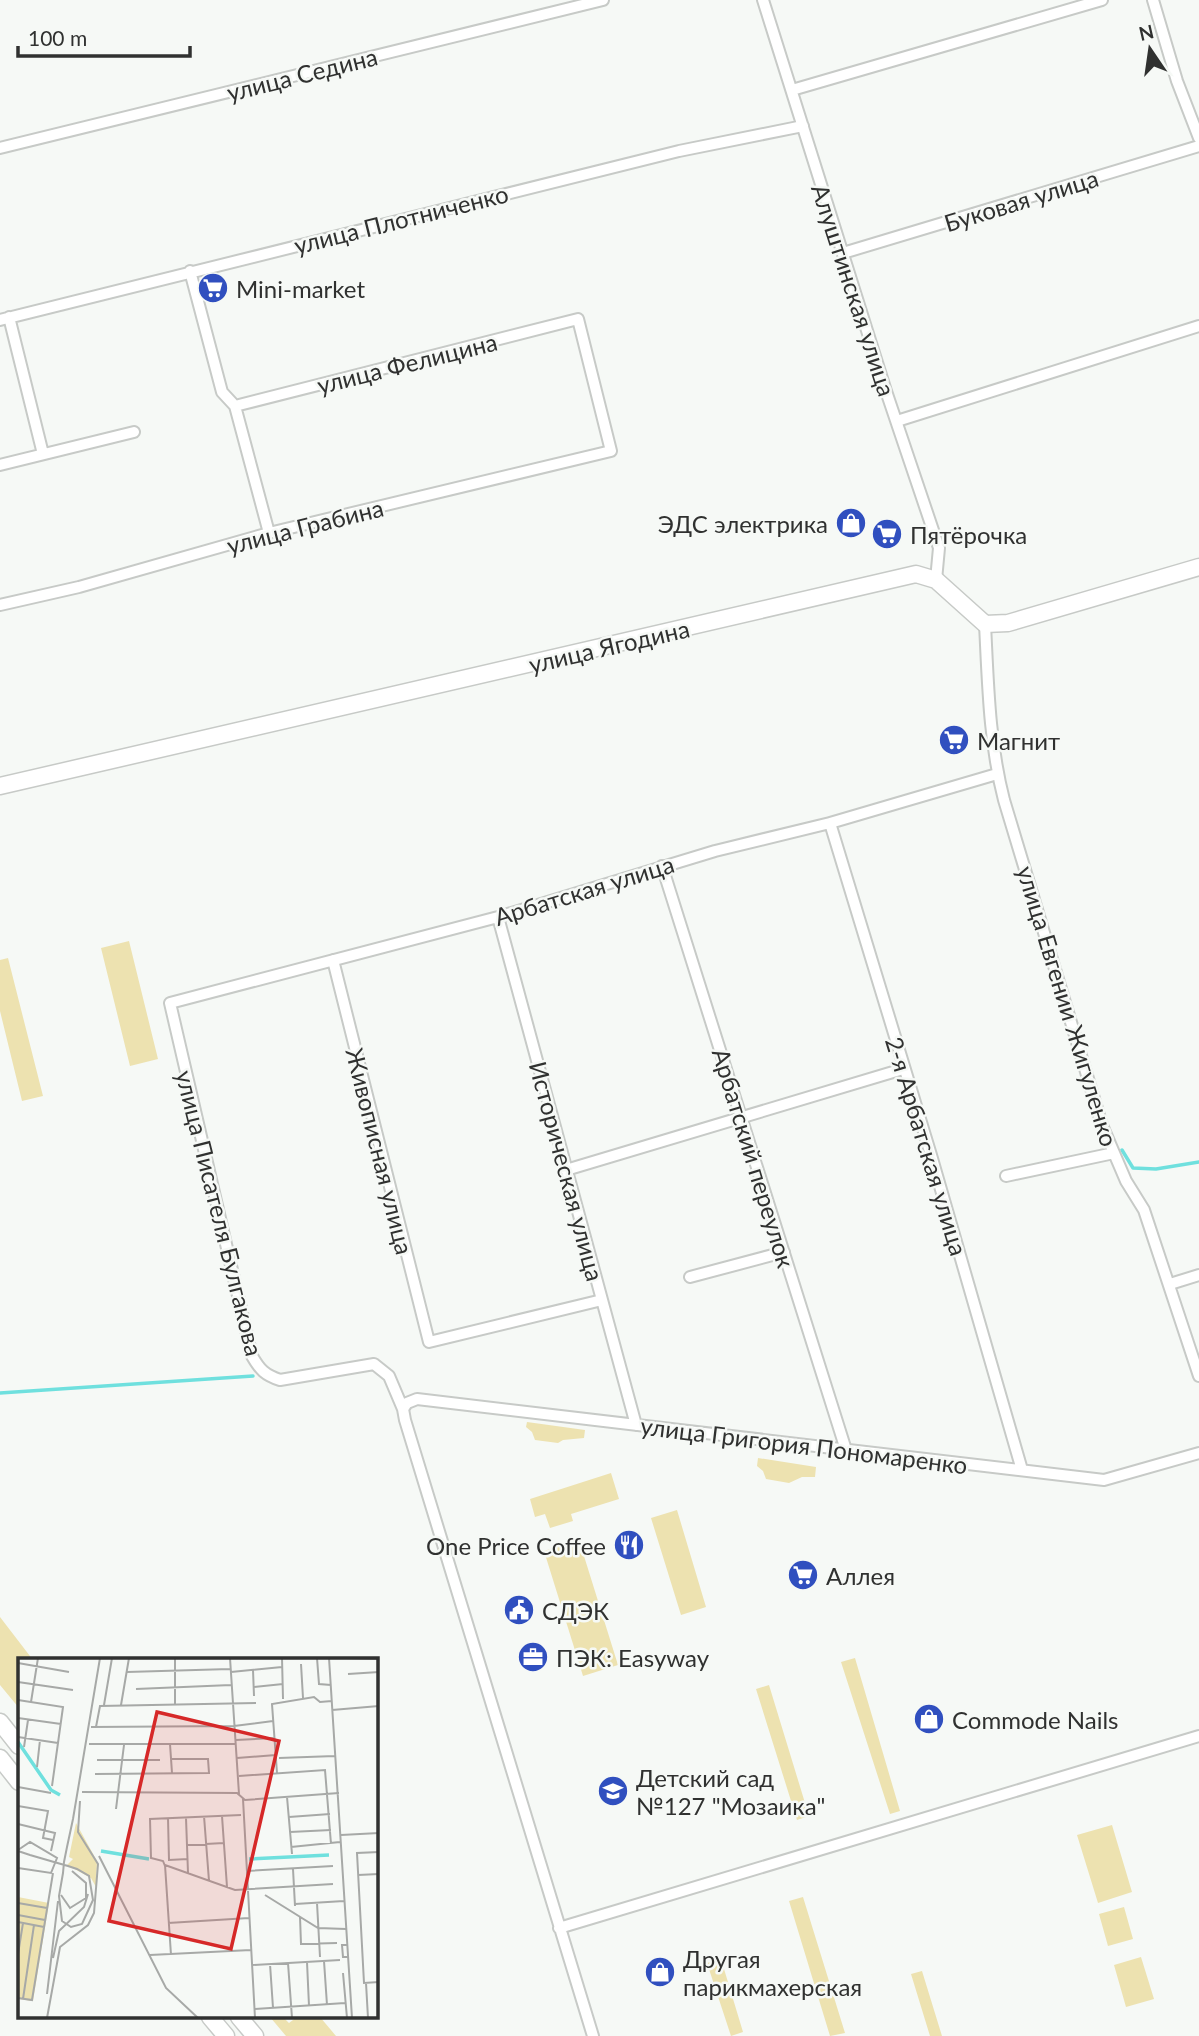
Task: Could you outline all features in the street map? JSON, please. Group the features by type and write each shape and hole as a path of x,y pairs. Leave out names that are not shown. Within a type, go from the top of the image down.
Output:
{"street":[{"name":"улица Седина","path":"0,148 603,0"},
{"name":"Алуштинская улица","path":"762,0 939,548 936,580"},
{"path":"792,90 1101,0"},
{"path":"1153,0 1177,81 1199,138"},
{"name":"улица Плотниченко","path":"4,318 680,151 803,126"},
{"name":"Буковая улица","path":"843,253 1199,146"},
{"path":"190,271 222,392 235,406 269,533"},
{"path":"4,318 43,454"},
{"name":"улица Фелицина","path":"235,406 578,319 611,451"},
{"path":"897,421 1199,326"},
{"path":"0,464 134,432"},
{"name":"улица Грабина","path":"0,605 79,587 269,533 611,451"},
{"path":"936,580 985,624 1008,623 1199,567"},
{"name":"улица Ягодина","path":"0,786 916,574 936,580"},
{"name":"улица Евгении Жигуленко","path":"985,624 989,711 998,774 1102,1125 1126,1181 1144,1210 1199,1376"},
{"name":"Арбатская улица","path":"170,1003 498,917 662,866 830,823 998,774"},
{"name":"2-я Арбатская улица","path":"830,823 931,1155 1022,1470"},
{"name":"Арбатский переулок","path":"662,866 846,1450"},
{"name":"Историческая улица","path":"498,917 636,1425"},
{"name":"Живописная улица","path":"333,960 429,1342 602,1300"},
{"name":"улица Писателя Булгакова","path":"170,1003 252,1356 266,1376 280,1380 374,1364 389,1376 405,1406"},
{"path":"566,1170 903,1069"},
{"path":"1006,1176 1114,1153"},
{"path":"690,1277 784,1252"},
{"path":"1170,1284 1199,1275"},
{"name":"улица Григория Пономаренко","path":"405,1406 417,1399 1104,1480 1199,1453"},
{"path":"405,1406 593,2036"},
{"path":"0,1722 18,1745"},
{"path":"559,1928 1199,1736"},
{"path":"0,1758 18,1781"},
{"path":"211,2018 226,2036"},
{"path":"240,2018 255,2036"}],"shaded area":[{"path":"129,941 158,1059 130,1066 101,948"},
{"path":"8,958 43,1096 22,1101 0,1011 0,960"},
{"path":"527,1422 585,1430 584,1438 558,1443 535,1440 526,1427"},
{"path":"758,1458 816,1467 815,1477 802,1477 789,1483 766,1479 757,1466"},
{"path":"611,1473 619,1499 571,1514 573,1521 550,1528 545,1514 535,1517 530,1499"},
{"path":"677,1510 706,1607 681,1615 651,1518"},
{"path":"579,1540 618,1665 583,1676 544,1551"},
{"path":"0,1617 31,1658 18,1658 18,1707 0,1685"},
{"path":"855,1658 900,1811 890,1814 841,1662"},
{"path":"769,1685 809,1816 797,1820 756,1689"},
{"path":"1112,1825 1132,1892 1098,1903 1077,1835"},
{"path":"803,1897 845,2033 830,2036 789,1901"},
{"path":"1124,1907 1133,1939 1108,1946 1099,1914"},
{"path":"1141,1957 1154,1999 1126,2007 1114,1965"},
{"path":"721,1959 743,2032 731,2036 707,1963"},
{"path":"922,1971 942,2036 930,2036 911,1974"},
{"path":"271,2018 284,2018 289,2023 296,2018 321,2018 336,2036 286,2036"}],"waterway":[{"path":"1122,1150 1133,1168 1156,1169 1199,1162"},
{"path":"0,1393 253,1376"}],"place":[{"name":"Mini-market","path":"213,288"},
{"name":"ЭДС электрика","path":"851,523"},
{"name":"Пятёрочка","path":"887,534"},
{"name":"Магнит","path":"954,740"},
{"name":"One Price Coffee","path":"629,1545"},
{"name":"Аллея","path":"803,1575"},
{"name":"СДЭК","path":"519,1610"},
{"name":"ПЭК: Easyway","path":"533,1657"},
{"name":"Commode Nails","path":"929,1719"},
{"name":"Детский сад №127 \"Мозаика\"","path":"613,1791"},
{"name":"Другая парикмахерская","path":"660,1972"}]}
